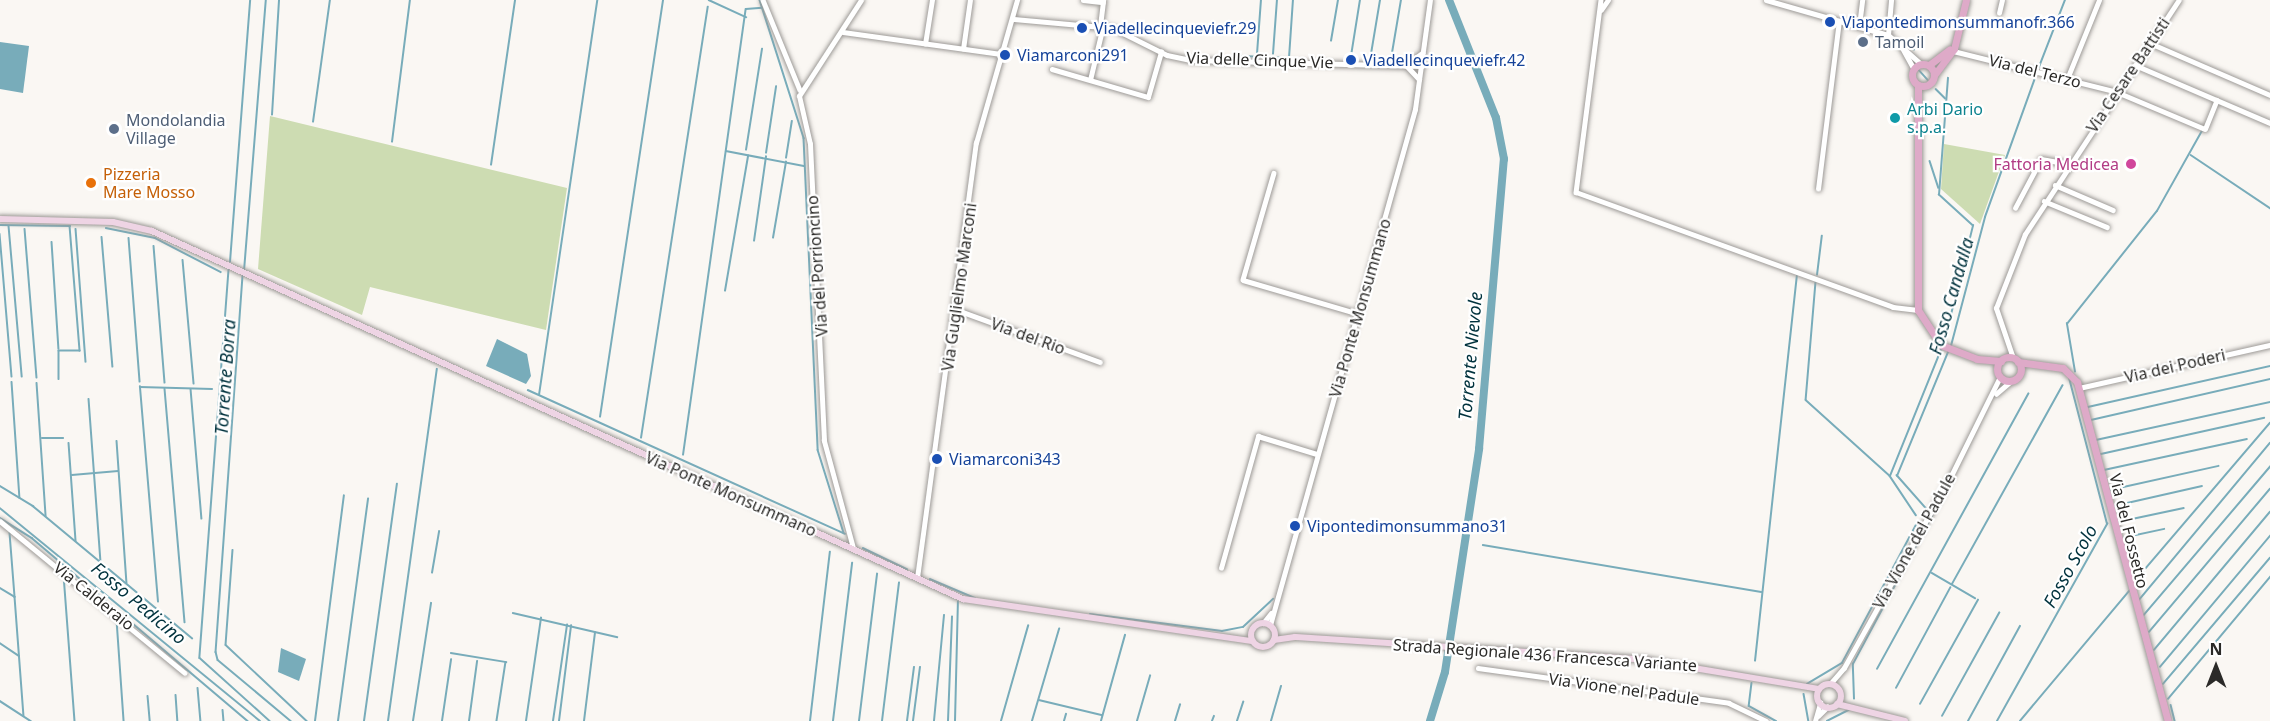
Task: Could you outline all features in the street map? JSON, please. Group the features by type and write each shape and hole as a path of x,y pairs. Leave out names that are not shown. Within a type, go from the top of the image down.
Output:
{"main road":[{"path":"1921,104 1926,86 1953,51 1966,0"},
{"path":"1957,37 1925,65 1914,69 1921,104 1918,310 1931,337 1966,356 1977,359 2015,360 2067,370 2079,388"},
{"path":"1925,65 1935,75"},
{"path":"1918,85 1926,86"},
{"name":"Via Ponte Monsummano","path":"0,219 133,225 917,578 993,607 1252,640"},
{"path":"1977,359 2011,381 2020,374 2046,366"},
{"path":"1999,374 2002,360"},
{"path":"2015,360 2020,374"},
{"name":"Via del Fossetto","path":"2079,388 2168,721"},
{"path":"1239,637 1263,623 1295,637"},
{"path":"1272,628 1274,640"},
{"path":"1251,632 1252,640 1264,647 1274,640 1295,637"},
{"name":"Strada Regionale 436 Francesca Variante","path":"1295,637 1674,663 1794,687"},
{"path":"1794,687 1819,689 1830,684 1860,706"},
{"path":"1794,687 1818,700 1827,708 1837,704 1860,706 1905,721"},
{"path":"1818,700 1819,689"},
{"path":"1837,704 1841,694"}],"street":[{"name":"Via del Porrioncino","path":"763,0 800,90 810,144 824,441 853,548"},
{"path":"800,90 843,32 861,0"},
{"path":"925,44 932,0"},
{"path":"963,49 970,0"},
{"name":"Via Guglielmo Marconi","path":"917,578 957,310 976,143 1014,19 1017,0"},
{"path":"1083,0 1103,1 1101,26 1090,80"},
{"name":"Via Ponte Monsummano","path":"1272,628 1272,612 1359,314 1420,81 1430,0"},
{"path":"1601,0 1576,192 1893,307 1918,310"},
{"path":"1600,10 1608,0"},
{"path":"1766,0 1888,35 1925,65"},
{"path":"1859,26 1863,0"},
{"path":"1888,35 1891,0"},
{"path":"1999,13 2002,0"},
{"path":"2067,79 2099,0"},
{"name":"Via Cesare Battisti","path":"2004,345 1996,308 2044,201 2179,0"},
{"name":"Via delle Cinque Vie","path":"1014,19 1101,26 1161,52 1206,61 1422,66"},
{"path":"1818,189 1839,21"},
{"path":"843,32 1002,54"},
{"path":"1894,38 1914,69"},
{"path":"2150,43 2270,95"},
{"name":"Via del Terzo","path":"1953,51 2117,92"},
{"path":"1052,69 1148,97 1161,52"},
{"path":"1420,81 1405,65 1424,52"},
{"path":"2135,65 2270,123"},
{"path":"2117,92 2205,129 2217,99"},
{"path":"2015,208 2041,159 2068,164"},
{"path":"1274,173 1244,280 1359,314"},
{"path":"2055,185 2113,210"},
{"path":"2044,201 2107,227"},
{"name":"Via del Rio","path":"957,310 1100,362"},
{"path":"2002,360 2004,345"},
{"path":"2004,345 2015,360"},
{"name":"Via dei Poderi","path":"2079,388 2270,345"},
{"path":"1995,396 1999,374"},
{"path":"1995,396 2011,381"},
{"name":"Via Vione del Padule","path":"1830,684 1845,668 1995,396"},
{"path":"1221,568 1257,436 1317,454"},
{"name":"Via Calderaio","path":"0,521 185,673"},
{"path":"1263,623 1272,612"},
{"name":"Via Vione nel Padule","path":"1478,668 1729,703 1766,721"},
{"path":"1817,718 1818,700"},
{"path":"1817,718 1827,708"}],"green space":[{"path":"270,116 567,188 546,330 370,287 362,315 258,269"},
{"path":"1944,144 2005,155 1980,224 1941,189"}],"water":[{"path":"0,42 29,46 23,93 0,89"},
{"path":"497,339 527,354 531,376 526,384 486,366"},
{"path":"281,648 306,659 299,681 278,672"}],"waterway":[{"path":"230,262 250,0"},
{"name":"Torrente Borra","path":"244,271 266,0"},
{"path":"272,115 279,0"},
{"path":"313,122 330,0"},
{"path":"392,142 410,0"},
{"path":"491,165 515,0"},
{"path":"539,395 597,0"},
{"path":"600,417 663,0"},
{"path":"709,0 746,17"},
{"path":"760,0 804,138 818,450 844,533"},
{"path":"1257,54 1261,0"},
{"path":"1273,54 1277,0"},
{"path":"1241,56 1289,58 1293,0"},
{"path":"1331,41 1338,0"},
{"path":"1351,56 1360,0"},
{"path":"1371,54 1380,0"},
{"path":"1391,59 1401,0"},
{"name":"Torrente Nievole","path":"1430,721 1445,672 1479,449 1504,159 1496,118 1449,0"},
{"name":"Fosso Candalla","path":"2039,67 2065,0"},
{"path":"641,438 708,7"},
{"path":"683,455 746,9 762,8"},
{"path":"1914,45 1914,50"},
{"path":"746,150 762,49"},
{"path":"1919,70 1928,80"},
{"name":"Fosso Candalla","path":"1951,346 1985,217 2036,75"},
{"path":"1944,343 1973,226 1939,195 1948,78"},
{"path":"766,153 776,87"},
{"path":"1936,89 1945,98"},
{"path":"786,158 792,121"},
{"name":"Fosso Scolo","path":"2075,372 2067,324 2157,211 2203,129"},
{"path":"726,151 804,166"},
{"path":"2191,155 2270,208"},
{"path":"725,291 748,156"},
{"path":"754,241 766,157"},
{"path":"1930,161 1939,188"},
{"path":"773,238 786,162"},
{"path":"0,225 70,226 80,351 59,351 59,379"},
{"path":"9,226 22,376"},
{"path":"106,228 155,238 221,272"},
{"path":"25,229 37,378"},
{"path":"76,229 86,362"},
{"path":"0,234 12,376"},
{"path":"1817,275 1822,236"},
{"path":"102,237 113,367"},
{"path":"129,238 140,382"},
{"path":"52,242 59,349"},
{"path":"154,246 165,383"},
{"path":"183,260 194,384"},
{"path":"229,270 200,658 270,721"},
{"name":"Torrente Borra","path":"243,276 216,652 218,660 291,721"},
{"path":"1755,661 1797,276"},
{"path":"1816,282 1806,400 1890,476 1916,515"},
{"path":"1890,476 1942,347"},
{"name":"Fosso Candalla","path":"1928,511 1897,476 1949,350"},
{"path":"2088,407 2270,366"},
{"path":"388,721 437,369"},
{"name":"Fosso Scolo","path":"1997,721 2107,524 2069,378"},
{"path":"2091,420 2270,379"},
{"path":"12,382 20,498"},
{"path":"37,383 46,516"},
{"path":"1952,584 2062,386"},
{"path":"158,602 140,387 212,389"},
{"path":"165,389 185,622"},
{"path":"191,389 202,519"},
{"path":"528,390 845,534"},
{"path":"1877,669 2028,394"},
{"path":"89,399 101,562"},
{"path":"2096,440 2270,402"},
{"path":"2101,454 2264,418"},
{"path":"2134,582 2270,423"},
{"path":"42,438 63,438"},
{"path":"2104,470 2247,439"},
{"path":"117,441 127,583"},
{"path":"69,443 76,541"},
{"path":"2139,600 2270,443"},
{"path":"2110,490 2218,466"},
{"path":"2143,616 2270,467"},
{"path":"72,475 118,471"},
{"path":"364,721 397,484"},
{"path":"0,486 33,506 192,638"},
{"path":"2114,506 2202,486"},
{"path":"2149,632 2270,489"},
{"path":"315,721 344,496"},
{"path":"338,721 368,499"},
{"name":"Fosso Pedicino","path":"0,508 260,721"},
{"path":"2118,522 2184,508"},
{"path":"2154,650 2270,512"},
{"name":"Fosso Candalla","path":"1854,699 1853,664 1932,516"},
{"path":"0,518 32,538 248,721"},
{"path":"1807,684 1842,663 1917,523"},
{"path":"2122,538 2164,529"},
{"path":"432,573 439,532"},
{"path":"10,533 15,597"},
{"path":"2160,667 2270,536"},
{"path":"1483,545 1761,592"},
{"path":"863,548 907,569"},
{"path":"233,550 226,645 307,721"},
{"path":"810,721 830,552"},
{"path":"2163,684 2270,558"},
{"path":"833,721 852,563"},
{"path":"1932,573 1975,598"},
{"path":"859,721 877,574"},
{"path":"64,575 75,721"},
{"path":"2168,699 2270,577"},
{"path":"930,579 975,598"},
{"path":"882,721 899,583"},
{"path":"0,588 15,597 24,716"},
{"path":"1896,688 1950,588"},
{"path":"2020,721 2129,591"},
{"path":"1090,614 1222,631 1243,627 1273,599"},
{"path":"1920,704 1978,600"},
{"path":"955,721 958,602"},
{"path":"413,721 431,603"},
{"path":"513,613 617,637"},
{"path":"1942,716 1999,613"},
{"path":"934,721 944,615"},
{"path":"948,721 952,617"},
{"path":"526,721 541,618"},
{"path":"117,620 124,721"},
{"path":"553,721 567,625"},
{"path":"559,721 571,626"},
{"path":"1001,721 1028,626"},
{"path":"1968,721 2020,626"},
{"path":"1032,721 1059,629"},
{"path":"584,721 595,633"},
{"path":"1101,721 1125,635"},
{"path":"0,643 19,656"},
{"path":"451,653 506,662 497,721"},
{"path":"442,721 451,660"},
{"path":"469,721 477,662"},
{"path":"907,721 914,667"},
{"path":"913,721 920,667"},
{"path":"1137,721 1150,676"},
{"path":"1752,683 1749,706 1776,721"},
{"path":"1271,721 1281,686"},
{"path":"198,688 201,721"},
{"path":"1804,694 1809,721"},
{"path":"176,695 178,721"},
{"path":"148,696 150,721"},
{"path":"1039,700 1102,715"},
{"path":"0,701 31,721"},
{"path":"1237,721 1243,702"},
{"path":"1175,721 1180,705"},
{"path":"2171,705 2175,721"},
{"name":"Fosso Candalla","path":"1827,721 1851,709"},
{"path":"223,710 224,721"},
{"path":"1064,721 1066,714"},
{"path":"1212,721 1214,716"}],"place":[{"name":"Viapontedimonsummanofr.366","path":"1830,22"},
{"name":"Viadellecinqueviefr.29","path":"1082,28"},
{"name":"Tamoil","path":"1863,42"},
{"name":"Viamarconi291","path":"1005,55"},
{"name":"Viadellecinqueviefr.42","path":"1351,60"},
{"name":"Arbi Dario s.p.a.","path":"1895,118"},
{"name":"Mondolandia Village","path":"114,129"},
{"name":"Fattoria Medicea","path":"2131,164"},
{"name":"Pizzeria Mare Mosso","path":"91,183"},
{"name":"Viamarconi343","path":"937,459"},
{"name":"Vipontedimonsummano31","path":"1295,526"}]}
